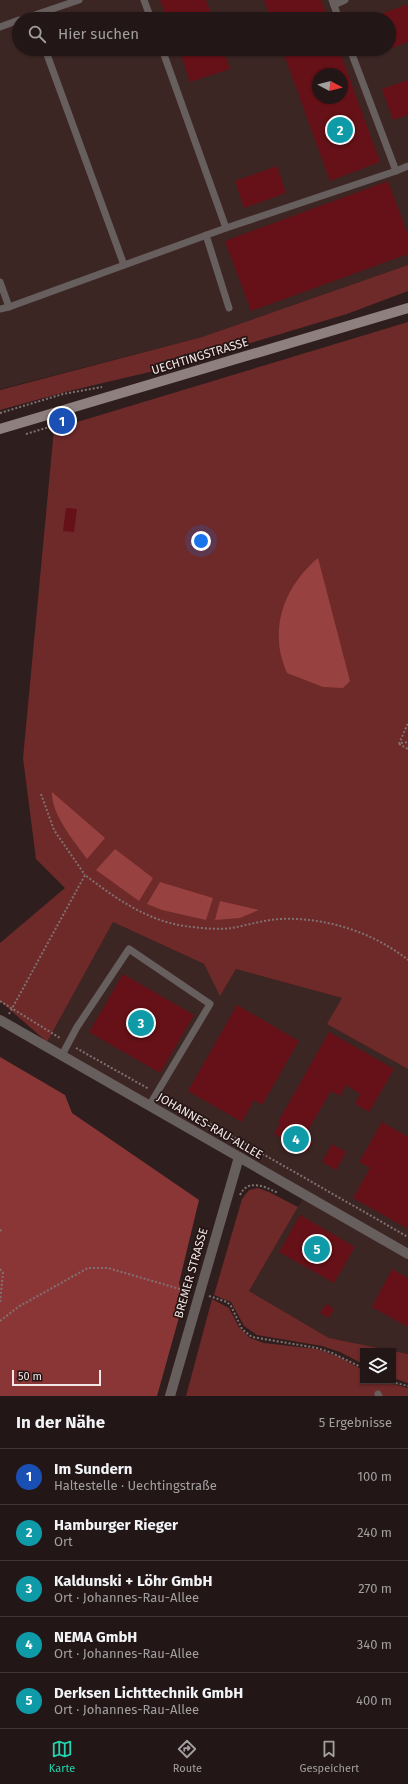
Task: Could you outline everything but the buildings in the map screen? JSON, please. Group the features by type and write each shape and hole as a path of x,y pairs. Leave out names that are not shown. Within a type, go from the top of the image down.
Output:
{"main road":[{"name":"UECHTINGSTRASSE","path":"0,429 408,308"}],"street":[{"name":"JOHANNES-RAU-ALLEE","path":"0,1020 408,1254"},
{"name":"BREMER STRASSE","path":"170,1396 239,1157"}],"lane":[{"path":"47,12 79,0"},
{"path":"144,0 148,12"},
{"path":"337,12 333,2 345,0"},
{"path":"0,27 12,23"},
{"path":"48,56 124,265"},
{"path":"165,56 226,228"},
{"path":"353,56 396,171"},
{"path":"0,309 206,235 408,166"},
{"path":"206,235 229,308"},
{"path":"0,282 9,306"},
{"path":"62,1055 81,1021 129,949 210,1004 158,1094 149,1106"}],"path":[{"path":"21,435 72,420"},
{"path":"399,744 408,723"},
{"path":"399,744 408,742"},
{"path":"399,744 408,749"},
{"path":"41,794 54,830 85,875 108,893 137,911 166,922 202,928 230,928 280,919 305,920 336,924 357,930 380,942 408,960"},
{"path":"13,1006 85,875"},
{"path":"0,1001 68,1043 408,1238"},
{"path":"238,1199 242,1190 250,1186 263,1186 280,1194"},
{"path":"0,1321 18,1307 88,1268 108,1268 194,1293"},
{"path":"0,1269 3,1273 0,1302"},
{"path":"212,1289 211,1297 227,1302 231,1306 242,1329 252,1337 332,1352 360,1366"},
{"path":"396,1383 408,1386"}],"shaded area":[{"path":"0,0 408,0 408,265 202,337 0,389"},
{"path":"408,265 408,291 347,314 171,367 69,391 0,410 0,390 202,337"},
{"path":"408,322 408,1069 327,1024 342,998 236,969 220,996 204,964 113,922 47,1042 0,1001 0,943 65,888 36,859 23,758 54,429"},
{"path":"318,558 350,681 343,688 323,687 287,673 280,653 279,628 284,605 295,584 309,566"},
{"path":"52,792 105,838 87,859 59,818 55,809"},
{"path":"115,849 153,878 139,901 96,870"},
{"path":"160,882 213,898 206,920 162,910 147,904"},
{"path":"220,901 259,910 240,918 215,920"},
{"path":"113,922 204,964 220,995 236,969 342,998 328,1024 408,1069 408,1249 47,1042"},
{"path":"0,1057 65,1095 72,1113 199,1200 179,1283 183,1303 157,1396 0,1396"},
{"path":"258,1188 298,1207 249,1291 329,1338 378,1348 360,1348 360,1362 340,1352 322,1346 257,1335 244,1326 231,1302 214,1295 242,1199 249,1190"},
{"path":"304,1197 408,1259 408,1354 396,1352 396,1348 378,1348 329,1338 249,1291"},
{"path":"212,1299 229,1308 239,1327 250,1338 264,1343 317,1349 339,1357 360,1368 360,1384 393,1384 408,1388 408,1396 186,1396"},
{"path":"396,1352 408,1354 408,1383 396,1379"}],"place":[{"name":"Hamburger Rieger","path":"340,130"},
{"name":"Im Sundern","path":"62,421"},
{"name":"Kaldunski + Löhr GmbH","path":"141,1023"},
{"name":"NEMA GmbH","path":"296,1139"},
{"name":"Derksen Lichttechnik GmbH","path":"317,1249"}]}
